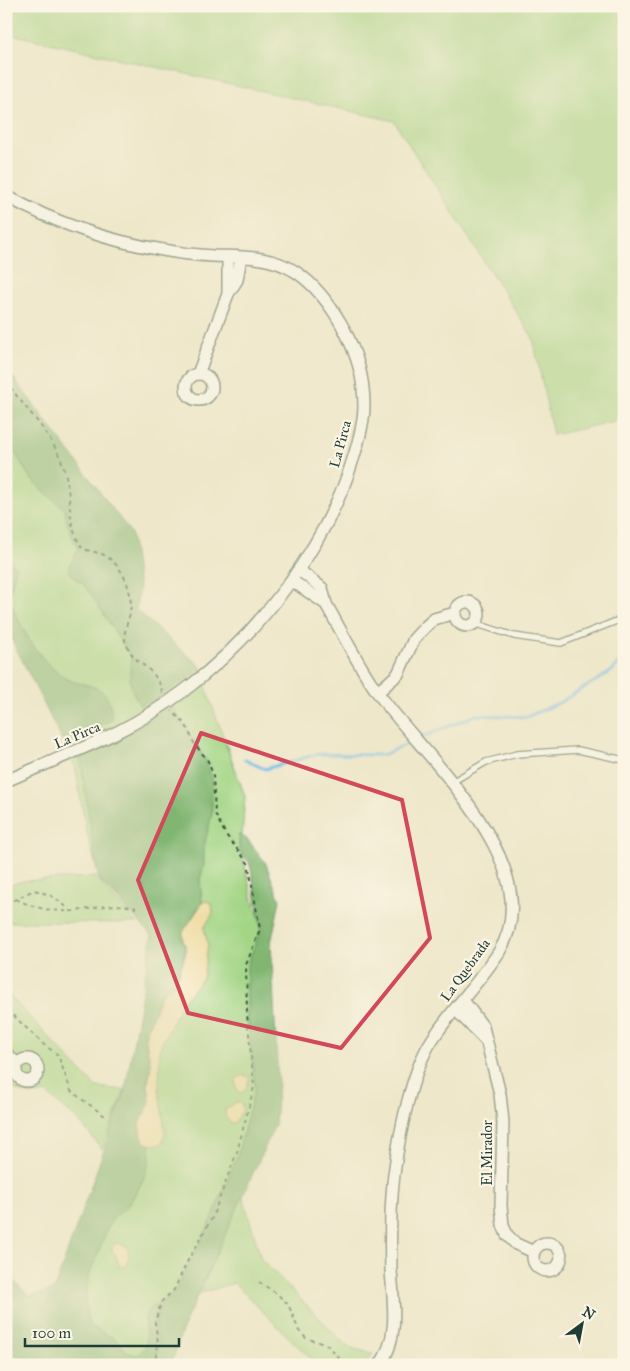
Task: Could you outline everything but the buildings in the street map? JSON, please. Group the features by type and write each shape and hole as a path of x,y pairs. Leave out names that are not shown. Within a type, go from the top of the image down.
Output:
{"street":[{"name":"La Pirca","path":"6,196 60,222 114,240 163,250 228,257 259,258 278,262 309,282 337,316 358,358 362,377 364,409 360,438 348,475 333,510 299,570 246,636 206,673 166,704 106,739 6,781"},
{"path":"228,257 228,294"},
{"path":"198,374 228,294 237,280 241,257"},
{"name":"La Quebrada","path":"299,570 322,588 326,604 378,692 476,814 503,865 512,898 509,927 500,950 430,1043 415,1080 404,1119 395,1167 390,1212 391,1270 396,1320 385,1358 380,1365"},
{"name":"La Quebrada","path":"291,580 326,604"},
{"path":"378,692 398,674 414,639 434,619 454,613 463,602 473,603 479,612 474,623 462,625 456,619 454,613"},
{"name":"El Mirador","path":"459,1005 480,1019 500,1094 503,1122 501,1206 503,1225 507,1235 516,1244 534,1252"},
{"path":"6,1053 17,1064"}],"lane":[{"path":"474,623 514,636 561,643 624,618"},
{"path":"452,782 486,762 517,754 578,750 624,760"}],"path":[{"path":"6,382 52,441 65,472 75,538 83,550 109,558 122,575 131,599 126,626 126,645 134,657 152,670 160,682 166,704 186,725 194,743 208,761 213,775 215,814 226,835 248,863 260,929 246,965 246,1014 254,1087 237,1152 212,1218 188,1260 174,1290 162,1301 158,1312 156,1322 158,1343 155,1365"},
{"path":"6,904 34,890 49,894 60,900 69,911"},
{"path":"16,899 32,907 69,911 110,904 136,908"},
{"path":"6,1012 14,1016 43,1044 58,1055 71,1091 105,1116"},
{"path":"258,1282 288,1304 299,1331 306,1338 327,1345 346,1365"}],"highlighted area":[{"path":"201,733 402,800 430,938 341,1048 188,1013 138,880"}],"green space":[{"path":"6,6 624,6 624,419 553,435 533,338 394,121 6,33"},
{"path":"6,368 136,610 174,645 199,664 245,796 241,849 254,905 271,943 243,1197 261,1259 348,1347 373,1354 364,1365 317,1365 234,1283 198,1294 208,1273 183,1325 171,1365 6,1365 6,1275 29,1296 54,1290 125,1093 153,936 99,879 86,829 75,766 6,625"},
{"path":"6,368 131,533 139,588 136,610 202,668 142,709 130,684 131,657 92,596 84,585 74,578 68,568 78,549 68,526 65,510 30,478 6,438"},
{"path":"6,554 16,568 9,598 31,641 54,670 74,682 99,689 104,693 110,703 112,720 62,740 6,628"},
{"path":"170,703 206,761 212,779 212,814 204,846 204,864 200,880 202,902 183,932 182,940 186,949 176,983 161,994 145,1040 151,1066 147,1084 150,1102 139,1126 144,1142 150,1145 147,1169 132,1200 113,1219 108,1227 91,1269 86,1296 89,1325 118,1341 127,1351 137,1355 143,1351 146,1345 146,1315 155,1304 160,1303 156,1320 155,1357 153,1365 46,1365 6,1351 6,1274 30,1296 54,1290 125,1091 152,936 98,877 80,758 127,734"},
{"path":"239,834 248,840 265,862 280,900 271,943 278,1082 275,1125 184,1325 171,1365 155,1365 159,1343 156,1322 159,1312 163,1302 175,1291 212,1219 238,1153 255,1087 247,1014 247,965 261,929 252,873 249,862 239,851"},
{"path":"96,877 136,923 6,922 6,886 23,881"},
{"path":"6,992 96,1087 125,1090 102,1149 79,1121 46,1093 20,1092 6,1082"}],"sand":[{"path":"207,901 212,904 213,913 204,928 208,945 203,978 183,1002 160,1047 159,1091 165,1133 163,1142 158,1145 152,1145 144,1142 139,1126 150,1102 148,1084 151,1066 146,1040 147,1031 161,995 176,983 187,949 183,940 183,932 203,902"},
{"path":"242,1075 250,1077 245,1091 241,1093 237,1090 235,1080"},
{"path":"236,1102 241,1103 243,1110 234,1123 230,1123 225,1116 225,1109"},
{"path":"116,1243 127,1246 129,1252 129,1257 124,1267 119,1266 116,1255 112,1252 112,1247"}],"waterway":[{"path":"420,738 476,715 526,717 559,703 612,671 624,657"},
{"path":"245,760 265,769 318,754 383,755 414,741"},
{"path":"6,1360 14,1365"}]}
